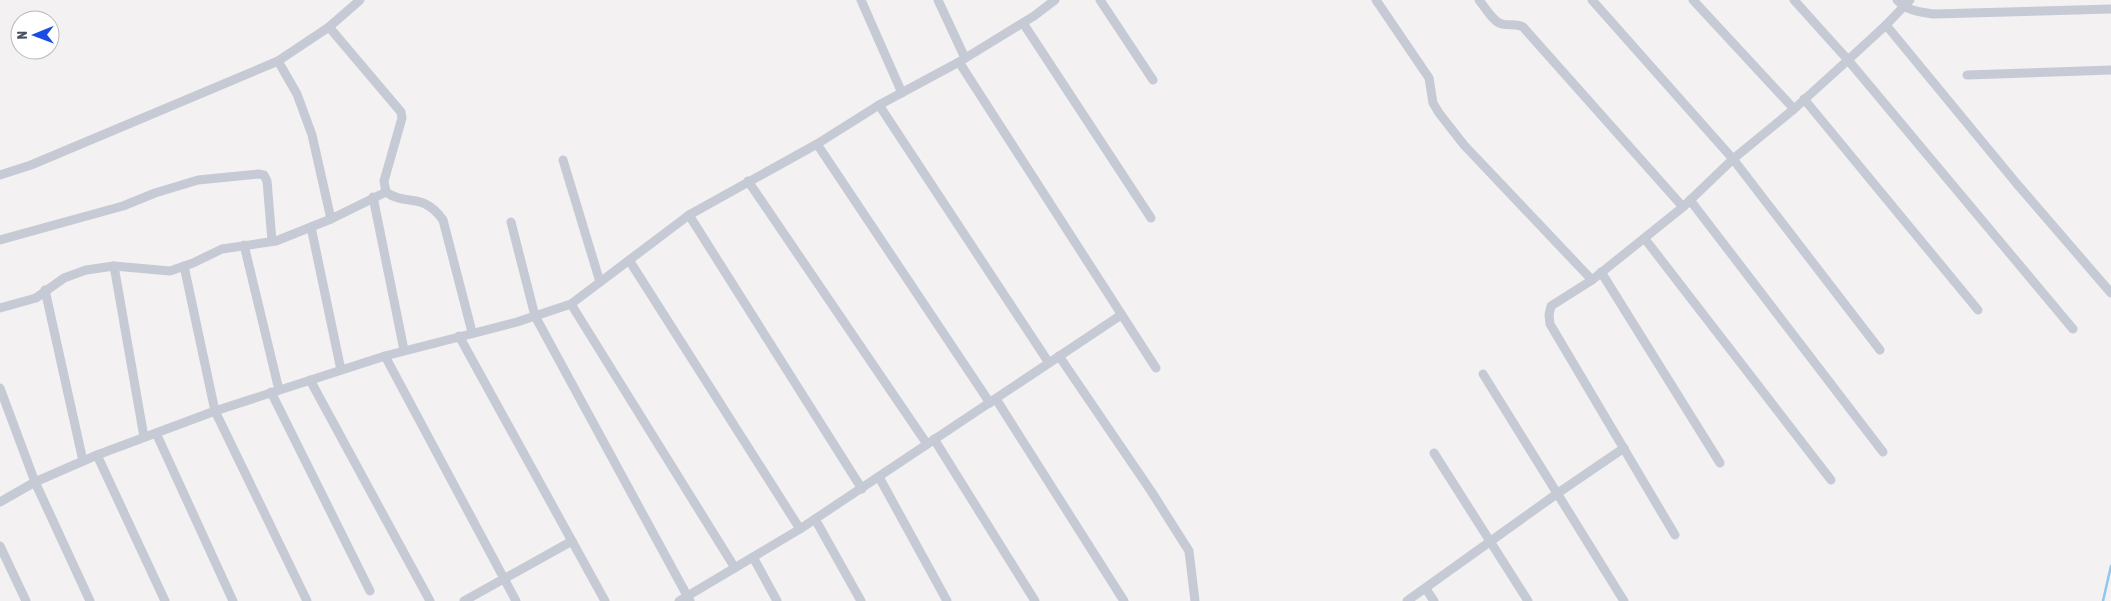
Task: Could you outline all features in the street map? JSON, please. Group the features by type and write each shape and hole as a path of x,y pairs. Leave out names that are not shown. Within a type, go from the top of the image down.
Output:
{"street":[{"path":"0,175 40,161 278,60 329,28 360,0"},
{"path":"860,0 902,93"},
{"path":"938,0 962,60 1156,368"},
{"path":"0,502 35,482 83,460 215,411 404,350 534,316 571,304 689,215 817,144 879,105 962,60 1023,23 1056,0"},
{"path":"1100,0 1153,80"},
{"path":"1376,0 1429,78 1433,102 1439,114 1464,145 1592,280"},
{"path":"1479,0 1498,22 1508,25 1517,24 1523,27 1687,203 1883,452"},
{"path":"1592,0 1733,159 1880,350"},
{"path":"1693,0 1794,109"},
{"path":"1794,0 1848,60 2073,329"},
{"path":"1675,535 1550,324 1551,306 1592,280 1687,203 1733,159 1794,109 1886,25 1903,2 1915,11 1934,14 2111,9"},
{"path":"1023,23 1151,218"},
{"path":"1886,25 2017,184 2111,293"},
{"path":"329,28 401,112 402,118 384,181 386,192 391,196 423,202 435,210 443,220 472,332"},
{"path":"278,60 297,94 312,135 331,219"},
{"path":"1967,75 2111,70"},
{"path":"1804,99 1978,310"},
{"path":"879,105 1049,363"},
{"path":"817,144 993,401 1124,601"},
{"path":"563,160 600,282"},
{"path":"0,240 123,206 155,193 198,180 258,174 264,175 266,181 272,241"},
{"path":"748,181 930,441 1035,601"},
{"path":"0,308 36,298 64,278 86,270 114,266 170,271 222,249 272,241 331,219 386,192"},
{"path":"373,197 404,350"},
{"path":"689,215 862,489"},
{"path":"511,222 534,316 689,598"},
{"path":"312,227 341,370"},
{"path":"1645,238 1831,480"},
{"path":"244,245 275,391 370,591"},
{"path":"629,260 800,529"},
{"path":"114,266 144,437"},
{"path":"184,266 215,411 306,601"},
{"path":"1601,272 1720,463"},
{"path":"45,290 83,460"},
{"path":"571,304 735,568"},
{"path":"679,601 689,598 862,489 930,441 1121,315"},
{"path":"459,336 605,601"},
{"path":"386,356 516,601"},
{"path":"1059,356 1151,491 1189,551 1195,601"},
{"path":"1483,374 1624,601"},
{"path":"310,380 430,601"},
{"path":"0,388 35,482 90,601"},
{"path":"156,433 233,601"},
{"path":"1408,601 1624,448"},
{"path":"1434,453 1528,601"},
{"path":"97,455 165,601"},
{"path":"879,477 947,601"},
{"path":"815,519 861,601"},
{"path":"464,601 572,541"},
{"path":"0,546 26,601"},
{"path":"753,557 777,601"},
{"path":"1426,589 1434,601"}],"waterway":[{"path":"2103,601 2111,566"}]}
